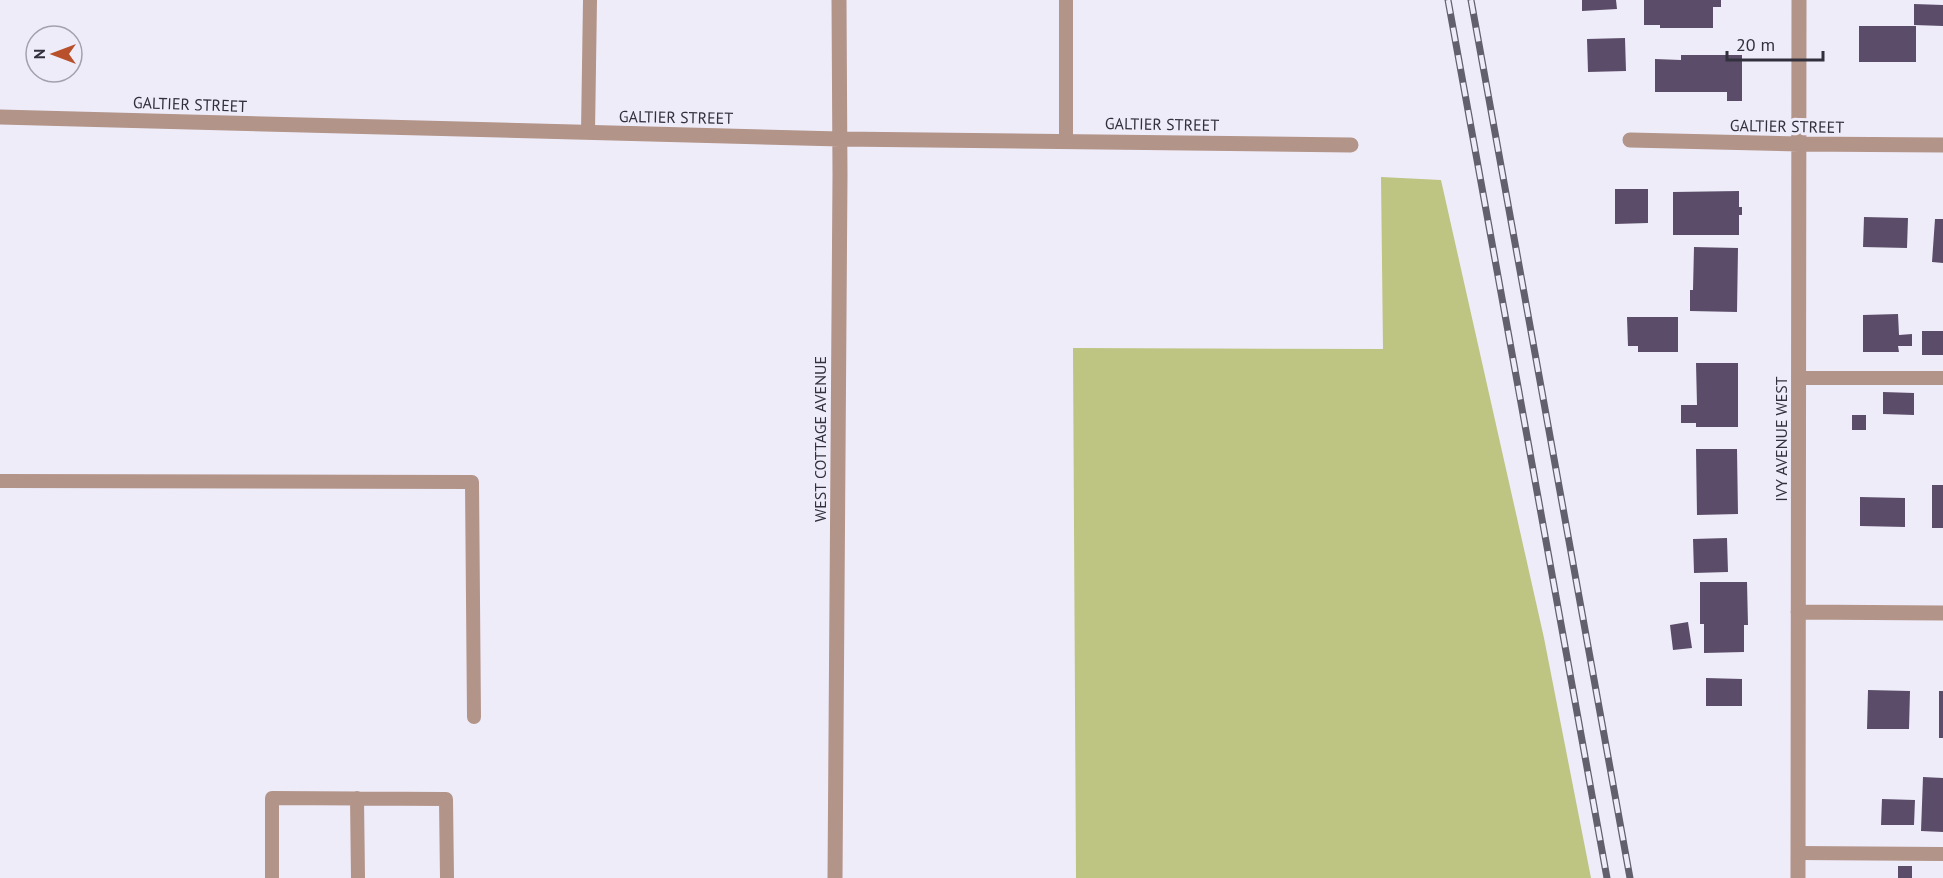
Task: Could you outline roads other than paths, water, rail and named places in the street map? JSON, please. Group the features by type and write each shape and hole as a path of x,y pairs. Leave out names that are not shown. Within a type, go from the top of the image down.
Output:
{"street":[{"name":"WEST COTTAGE AVENUE","path":"835,878 839,0"},
{"name":"IVY AVENUE WEST","path":"1798,878 1799,0"},
{"name":"GALTIER STREET","path":"0,117 840,139 1351,145"},
{"name":"GALTIER STREET","path":"1630,140 1943,145"},
{"path":"1798,612 1943,613"}],"lane":[{"path":"588,132 590,0"},
{"path":"1066,0 1066,140"},
{"path":"1799,378 1943,378"},
{"path":"0,481 472,482 474,717"},
{"path":"272,878 272,798 446,799 447,878"},
{"path":"357,798 358,878"},
{"path":"1798,853 1943,854"}],"railway":[{"path":"1448,0 1607,878"},
{"path":"1471,0 1630,878"}]}
